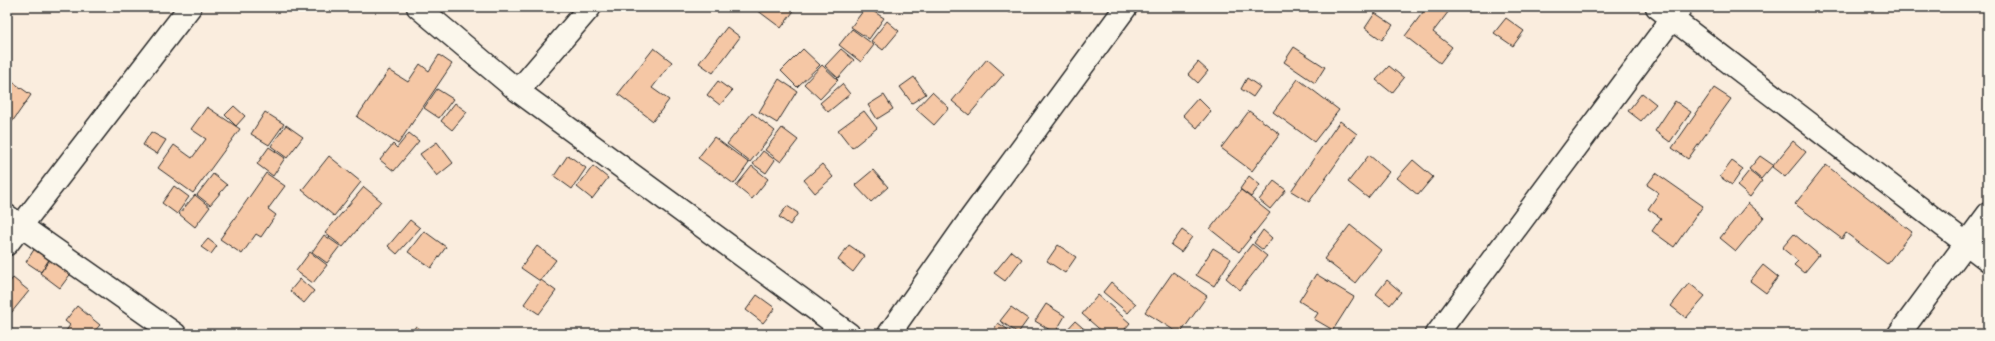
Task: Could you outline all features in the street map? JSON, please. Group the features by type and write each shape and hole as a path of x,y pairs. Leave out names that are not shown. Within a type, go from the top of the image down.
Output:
{"street":[{"path":"7,244 14,221 190,7"},
{"path":"418,7 518,90 849,334"},
{"path":"518,90 590,7"},
{"path":"889,334 970,219 1126,7"},
{"path":"1437,334 1670,11 1988,260"},
{"path":"1899,334 1988,214"},
{"path":"14,221 175,334"}],"building":[{"path":"753,7 794,7 796,8 781,28"},
{"path":"866,7 884,18 869,39 851,27"},
{"path":"1004,7 1017,7 1010,13"},
{"path":"1427,7 1452,7 1433,32 1452,47 1440,63 1405,36"},
{"path":"1375,13 1393,25 1382,40 1365,28"},
{"path":"1506,18 1524,31 1513,46 1494,33"},
{"path":"887,21 899,31 883,50 871,41"},
{"path":"727,27 740,37 713,73 699,63"},
{"path":"852,29 874,45 861,62 839,45"},
{"path":"1294,47 1325,67 1315,83 1284,62"},
{"path":"654,48 672,62 652,88 669,100 653,121 618,94"},
{"path":"803,49 820,65 797,87 781,71"},
{"path":"841,49 854,60 838,78 825,66"},
{"path":"439,55 452,64 398,144 357,117 389,70 408,82 420,64 429,71"},
{"path":"987,59 1004,74 969,115 952,101"},
{"path":"1198,62 1208,71 1198,83 1188,74"},
{"path":"822,65 838,80 820,99 804,84"},
{"path":"1389,66 1404,78 1392,93 1376,80"},
{"path":"914,77 926,94 912,103 900,87"},
{"path":"7,78 31,95 12,122 7,119"},
{"path":"1247,78 1260,87 1253,97 1241,89"},
{"path":"779,79 797,91 777,123 759,112"},
{"path":"1298,79 1339,110 1314,142 1273,112"},
{"path":"718,81 732,91 720,105 707,95"},
{"path":"842,84 850,94 828,112 820,103"},
{"path":"1714,88 1731,99 1688,159 1672,148"},
{"path":"437,89 453,99 439,118 424,108"},
{"path":"932,92 949,108 934,125 916,109"},
{"path":"1642,93 1656,104 1641,121 1628,111"},
{"path":"884,95 893,109 877,119 868,105"},
{"path":"1198,98 1211,111 1197,128 1183,115"},
{"path":"1675,101 1691,112 1670,142 1655,131"},
{"path":"455,103 467,112 452,130 441,121"},
{"path":"234,106 245,116 236,126 225,115"},
{"path":"207,107 240,129 193,193 158,168 174,145 192,158 206,139 191,129"},
{"path":"864,111 877,128 852,148 838,130"},
{"path":"1249,111 1280,134 1252,171 1221,148"},
{"path":"265,112 284,124 269,145 251,134"},
{"path":"752,113 775,131 750,162 727,144"},
{"path":"1340,121 1357,134 1309,202 1291,191"},
{"path":"286,125 303,137 287,158 271,146"},
{"path":"782,128 798,140 781,162 765,150"},
{"path":"151,132 166,140 157,154 143,145"},
{"path":"409,133 419,141 394,171 380,160 393,144 397,148"},
{"path":"714,137 749,163 734,184 698,158"},
{"path":"1793,141 1806,152 1785,177 1772,167"},
{"path":"437,142 453,163 437,176 420,154"},
{"path":"269,147 285,158 273,176 257,164"},
{"path":"763,151 775,160 766,173 753,164"},
{"path":"568,155 586,168 572,189 554,176"},
{"path":"1369,155 1389,172 1368,198 1348,182"},
{"path":"329,156 361,182 334,216 302,190"},
{"path":"1760,156 1773,165 1761,179 1749,169"},
{"path":"1413,160 1433,177 1418,195 1397,178"},
{"path":"1732,161 1743,169 1732,185 1720,177"},
{"path":"822,164 833,177 815,193 804,180"},
{"path":"1826,165 1912,232 1887,264 1846,233 1842,239 1795,204"},
{"path":"593,166 608,178 592,199 577,187"},
{"path":"752,166 768,179 752,199 736,186"},
{"path":"873,170 888,187 871,202 855,185"},
{"path":"1749,171 1762,181 1750,197 1737,186"},
{"path":"266,173 285,186 268,209 276,215 261,237 256,234 242,254 220,239"},
{"path":"1656,173 1703,206 1674,247 1652,231 1661,218 1648,209 1659,193 1647,185"},
{"path":"213,174 227,185 210,205 197,195"},
{"path":"1249,176 1260,185 1251,197 1240,189"},
{"path":"1274,181 1286,190 1270,209 1259,200"},
{"path":"174,186 189,197 177,214 162,203"},
{"path":"364,187 381,201 343,247 325,233"},
{"path":"1241,190 1270,213 1239,252 1210,229"},
{"path":"195,195 210,207 195,227 179,214"},
{"path":"1748,203 1764,217 1736,251 1720,238"},
{"path":"787,206 798,213 790,225 779,217"},
{"path":"410,220 420,228 397,254 388,246"},
{"path":"1350,225 1381,250 1355,283 1324,259"},
{"path":"1182,230 1192,237 1181,252 1171,245"},
{"path":"1263,230 1272,238 1263,250 1254,243"},
{"path":"424,231 446,247 431,268 408,252"},
{"path":"1794,234 1819,255 1804,273 1794,265 1798,261 1782,248"},
{"path":"324,235 340,246 327,263 312,252"},
{"path":"208,239 217,246 211,254 201,247"},
{"path":"1252,244 1267,256 1240,290 1226,278"},
{"path":"849,245 865,256 853,272 838,260"},
{"path":"1058,245 1076,257 1065,273 1047,261"},
{"path":"537,246 556,260 540,281 521,268"},
{"path":"35,248 50,258 41,272 26,262"},
{"path":"1213,248 1231,259 1214,286 1196,275"},
{"path":"1012,251 1022,259 1005,281 994,273"},
{"path":"310,252 327,265 313,283 296,271"},
{"path":"52,257 72,272 60,288 40,273"},
{"path":"1763,265 1778,277 1766,293 1750,281"},
{"path":"1173,272 1207,296 1180,334 1145,312"},
{"path":"1316,274 1354,297 1333,330 1314,319 1318,313 1299,301"},
{"path":"13,278 29,291 7,318 7,285"},
{"path":"300,279 314,291 304,303 290,291"},
{"path":"541,280 556,291 539,314 524,304"},
{"path":"1387,280 1401,292 1390,305 1376,294"},
{"path":"1111,282 1136,304 1128,313 1103,292"},
{"path":"1689,283 1705,296 1686,318 1671,306"},
{"path":"757,295 775,308 763,323 746,310"},
{"path":"1098,295 1130,323 1121,334 1105,334 1082,314"},
{"path":"1046,304 1065,316 1055,333 1035,321"},
{"path":"77,306 100,325 92,334 64,334 70,325 65,321"},
{"path":"1011,307 1028,319 1018,333 1000,321"},
{"path":"1075,321 1090,334 1064,333"},
{"path":"998,323 1015,334 991,334"},
{"path":"416,326 426,334 410,334"}]}
